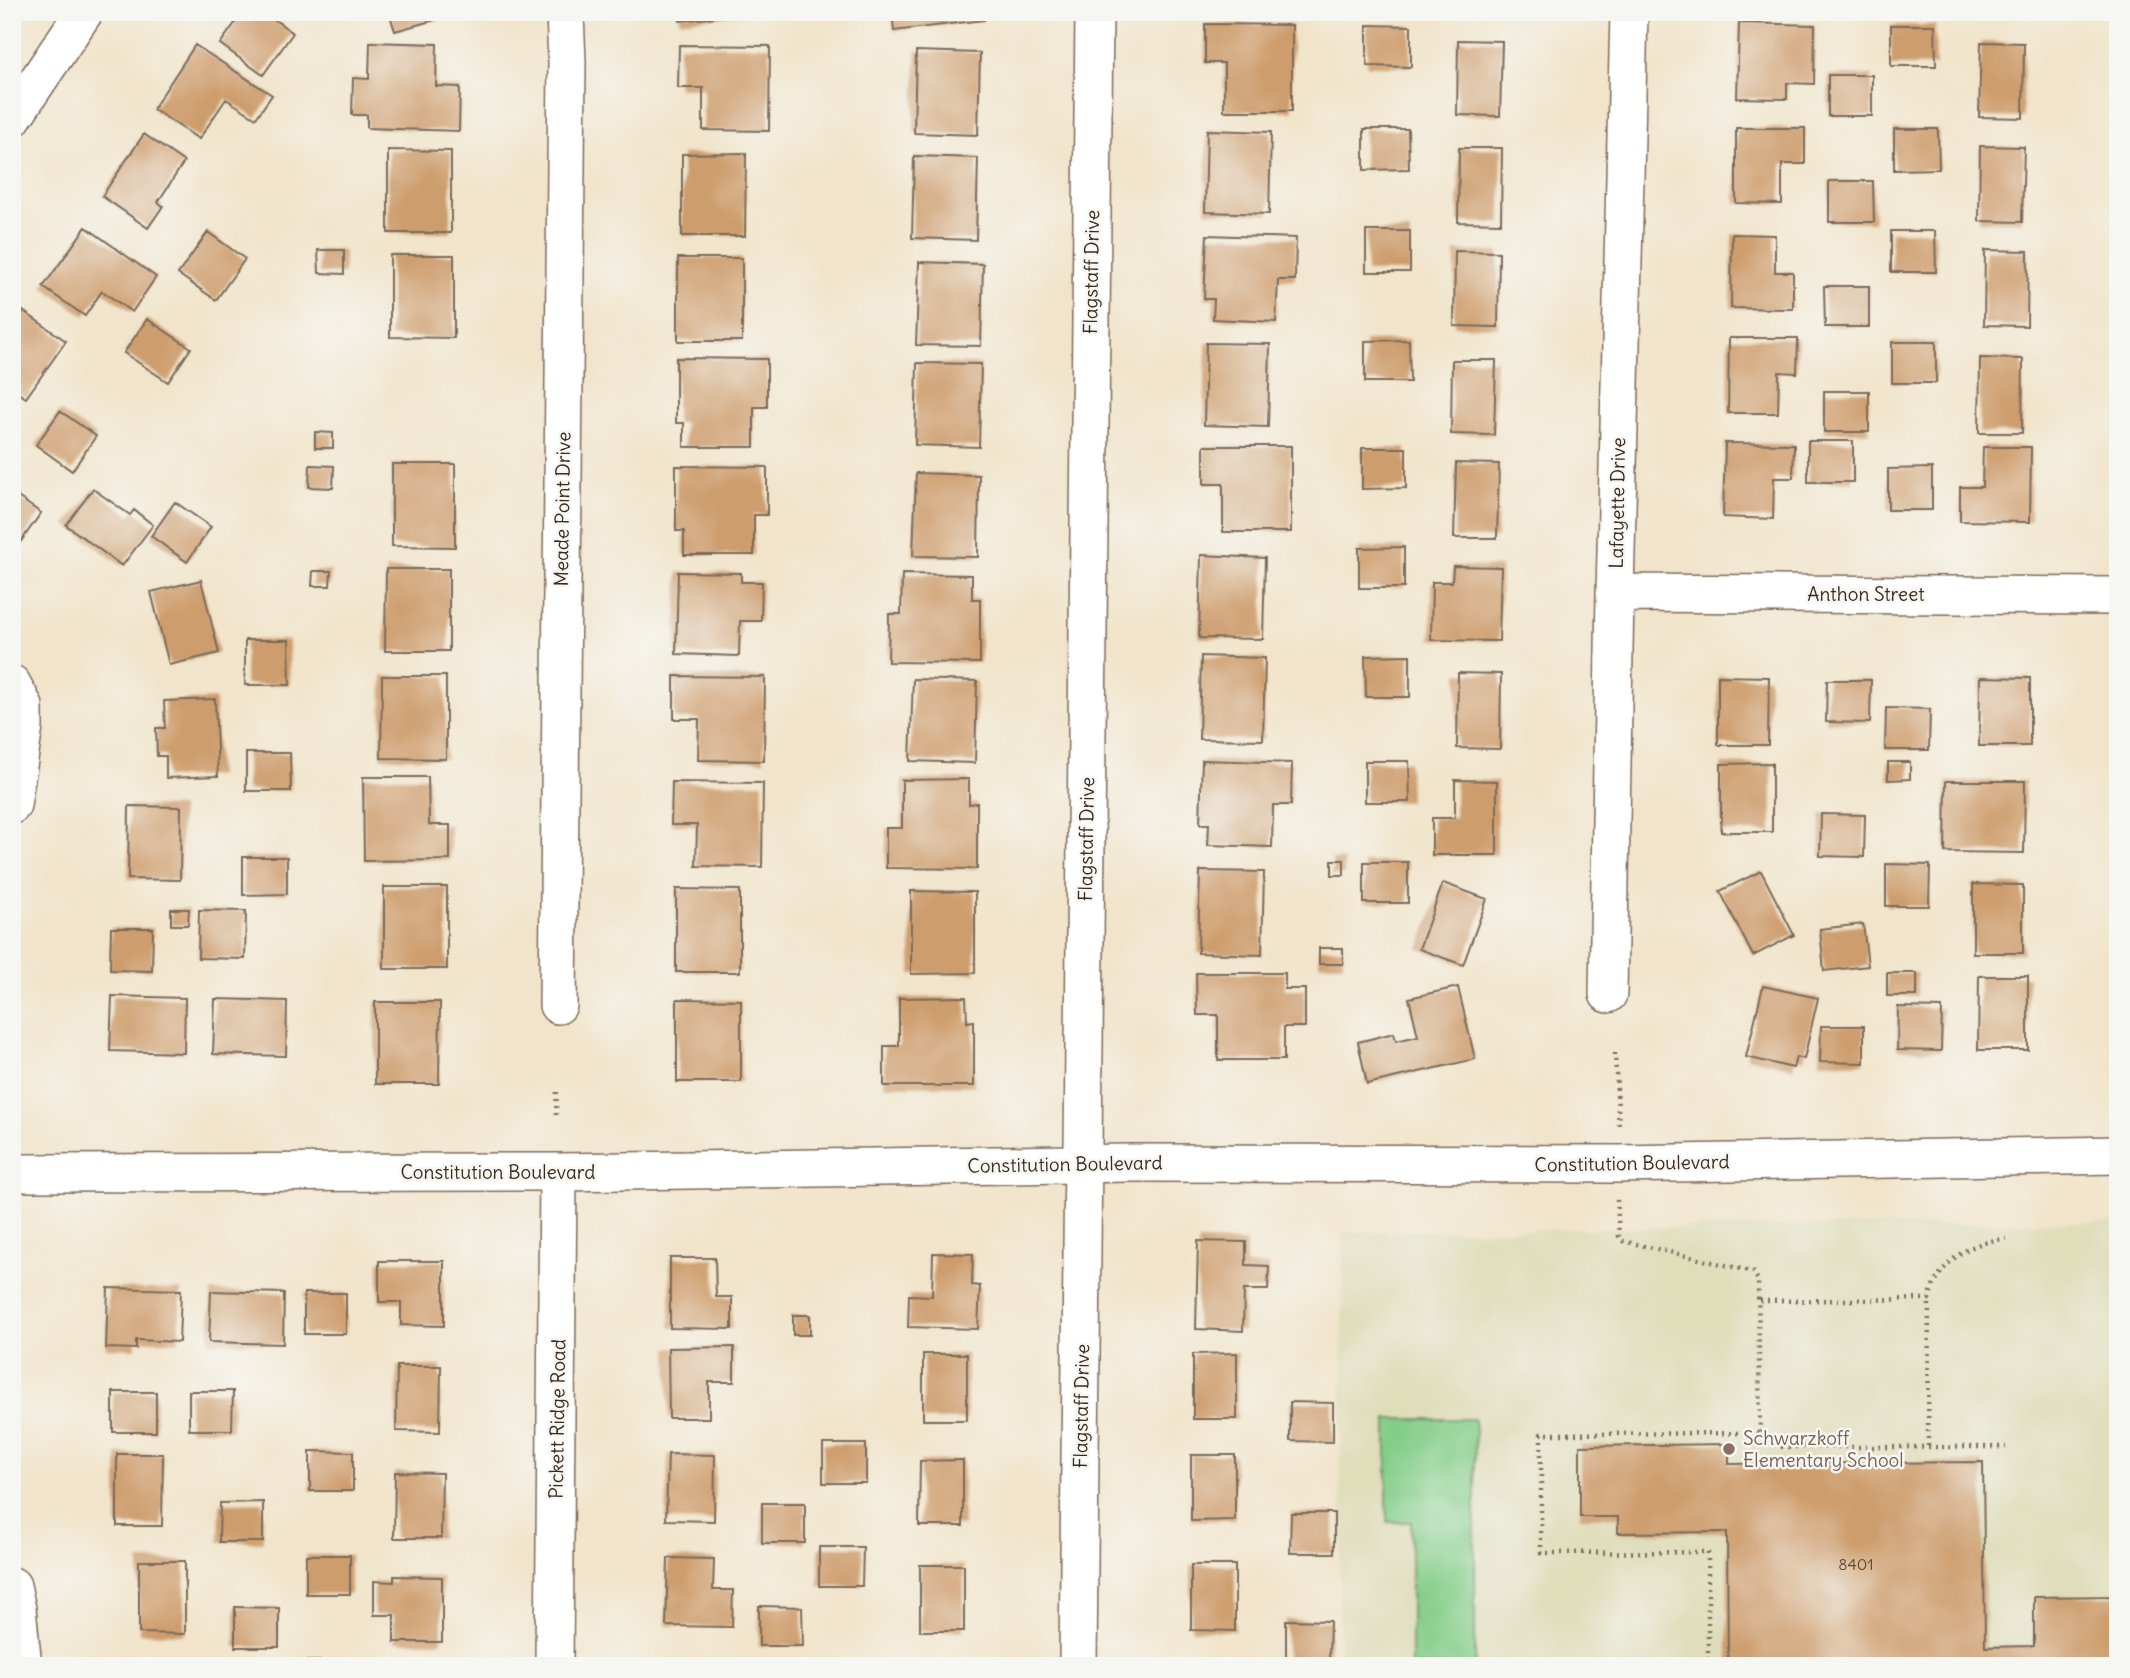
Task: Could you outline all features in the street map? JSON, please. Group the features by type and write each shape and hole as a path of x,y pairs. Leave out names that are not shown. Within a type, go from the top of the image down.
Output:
{"street":[{"path":"12,119 84,12"},
{"name":"Meade Point Drive","path":"558,1005 567,63 565,12"},
{"name":"Flagstaff Drive","path":"1078,1666 1094,12"},
{"name":"Lafayette Drive","path":"1608,993 1629,12"},
{"name":"Anthon Street","path":"1615,593 2118,596"},
{"path":"12,684 24,706 24,727 12,805"},
{"name":"Constitution Boulevard","path":"12,1173 558,1172 1083,1164 1618,1164 2118,1155"},
{"name":"Pickett Ridge Road","path":"554,1666 558,1172"},
{"path":"12,1586 23,1666"}],"path":[{"path":"1615,1053 1619,1136"},
{"path":"556,1088 556,1115"},
{"path":"1617,1196 1619,1236 1623,1241 1753,1272 1758,1280 1760,1433"},
{"path":"1928,1447 1928,1300 1932,1285 1959,1255 1976,1244 1986,1240 2006,1239"},
{"path":"1760,1301 1928,1300"},
{"path":"1708,1666 1708,1552 1541,1553 1541,1434 1760,1433 1783,1447 2006,1447"}],"shaded area":[{"name":"Schwarzkoff Elementary School","path":"2118,1222 2118,1666 1339,1666 1343,1232"}],"green space":[{"path":"1387,1419 1475,1419 1475,1666 1411,1666 1411,1522 1387,1522"}],"building":[{"path":"243,12 264,12 293,33 263,75 220,44"},
{"path":"389,12 460,12 460,13 395,31"},
{"path":"679,12 743,12 743,14 680,21"},
{"path":"892,12 983,12 984,20 894,31"},
{"path":"1276,12 1316,12 1316,19 1276,18"},
{"path":"1739,23 1815,25 1814,84 1787,83 1787,99 1737,98"},
{"path":"1205,24 1292,25 1292,111 1224,111 1224,63 1205,63"},
{"path":"1367,25 1411,26 1411,67 1367,66"},
{"path":"1891,25 1935,25 1936,66 1891,66"},
{"path":"1458,40 1502,41 1500,116 1457,115"},
{"path":"370,42 437,44 436,86 460,87 459,131 367,128 367,115 352,115 353,78 369,79"},
{"path":"1981,42 2024,43 2023,118 1979,117"},
{"path":"195,45 272,95 256,118 226,99 199,139 153,109"},
{"path":"679,45 770,46 769,131 703,130 703,88 678,88"},
{"path":"916,51 980,53 978,135 914,133"},
{"path":"1828,75 1872,75 1872,116 1828,116"},
{"path":"1736,128 1805,128 1805,164 1782,164 1782,204 1736,203"},
{"path":"1364,129 1408,129 1409,169 1364,170"},
{"path":"1894,129 1938,129 1939,169 1894,170"},
{"path":"1207,130 1271,132 1269,214 1205,212"},
{"path":"144,134 184,162 158,202 163,206 148,228 102,196"},
{"path":"1980,146 2024,147 2022,222 1979,221"},
{"path":"1459,148 1502,148 1501,223 1458,222"},
{"path":"388,150 451,151 451,233 388,233"},
{"path":"746,153 745,236 682,236 682,154"},
{"path":"914,156 978,158 976,240 912,238"},
{"path":"1829,181 1873,181 1874,222 1829,222"},
{"path":"86,227 156,277 132,312 102,291 85,316 43,287"},
{"path":"1366,231 1410,231 1410,272 1366,272"},
{"path":"1891,231 1935,231 1936,272 1891,272"},
{"path":"208,232 245,259 216,300 178,274"},
{"path":"1732,234 1775,235 1775,272 1793,272 1793,309 1731,308"},
{"path":"1207,235 1296,238 1295,280 1278,280 1276,322 1213,319 1214,299 1204,299"},
{"path":"318,250 344,250 344,274 319,273"},
{"path":"1985,250 2028,251 2027,326 1984,325"},
{"path":"1455,251 1499,252 1498,327 1454,326"},
{"path":"390,255 454,255 454,338 390,337"},
{"path":"678,258 742,258 742,341 678,341"},
{"path":"919,262 983,264 981,346 916,345"},
{"path":"1824,286 1869,286 1869,327 1825,327"},
{"path":"23,311 66,341 26,398 12,389 12,327"},
{"path":"147,319 191,348 168,382 124,353"},
{"path":"1729,338 1798,338 1797,373 1779,372 1778,413 1728,413"},
{"path":"1409,340 1410,382 1365,382 1365,341"},
{"path":"1892,342 1936,342 1936,383 1892,383"},
{"path":"1206,343 1270,344 1268,427 1204,425"},
{"path":"676,358 767,359 767,407 754,407 754,447 684,447 684,423 676,423"},
{"path":"1980,358 2023,359 2022,433 1979,433"},
{"path":"1452,360 1496,360 1494,435 1451,434"},
{"path":"917,363 981,364 979,447 915,445"},
{"path":"1824,391 1869,391 1869,432 1824,432"},
{"path":"60,411 96,436 72,471 36,445"},
{"path":"315,432 333,433 333,448 315,448"},
{"path":"1808,441 1853,441 1853,482 1808,482"},
{"path":"1725,443 1794,444 1793,478 1774,478 1773,519 1723,517"},
{"path":"1204,446 1291,446 1291,532 1223,532 1223,484 1204,484"},
{"path":"1983,447 2031,447 2030,522 1960,521 1960,487 1982,487"},
{"path":"1362,448 1406,448 1406,488 1362,489"},
{"path":"1456,463 1499,464 1497,538 1454,538"},
{"path":"392,464 455,464 455,547 392,546"},
{"path":"310,465 334,466 333,488 309,487"},
{"path":"676,466 767,467 767,515 754,515 754,555 684,555 684,531 676,531"},
{"path":"1932,468 1932,510 1888,510 1888,469"},
{"path":"916,473 979,475 978,557 913,556"},
{"path":"93,489 130,515 134,510 153,525 122,566 66,525"},
{"path":"12,493 41,513 17,547 12,544"},
{"path":"175,502 211,527 187,562 151,536"},
{"path":"1404,547 1404,588 1359,588 1359,548"},
{"path":"1201,555 1265,558 1263,639 1199,638"},
{"path":"1453,566 1501,567 1499,641 1431,640 1432,582 1452,582"},
{"path":"386,569 449,569 449,651 385,651"},
{"path":"313,571 331,571 330,586 312,586"},
{"path":"678,572 741,573 741,582 762,582 761,621 740,621 739,656 676,654"},
{"path":"902,574 972,575 972,599 980,599 980,663 888,662 889,614 901,614"},
{"path":"201,580 219,653 169,665 151,592"},
{"path":"245,640 289,640 290,685 245,685"},
{"path":"1410,655 1410,697 1366,697 1365,656"},
{"path":"1201,656 1265,658 1263,740 1199,739"},
{"path":"1458,673 1501,674 1500,749 1457,748"},
{"path":"382,676 446,676 446,759 381,758"},
{"path":"674,676 765,677 764,761 698,760 699,719 674,719"},
{"path":"1718,676 1769,677 1768,745 1718,745"},
{"path":"1980,677 2030,678 2030,746 1979,746"},
{"path":"913,679 977,681 975,763 910,761"},
{"path":"1827,680 1871,680 1870,723 1826,722"},
{"path":"215,699 218,776 166,778 166,756 157,756 156,728 165,728 164,701"},
{"path":"1886,708 1930,709 1929,750 1885,750"},
{"path":"246,753 290,753 291,791 246,791"},
{"path":"1202,760 1292,763 1291,805 1273,805 1272,847 1208,845 1209,824 1200,824"},
{"path":"1365,761 1409,761 1410,802 1365,802"},
{"path":"1888,762 1910,762 1910,779 1888,780"},
{"path":"1772,763 1772,832 1721,832 1721,764"},
{"path":"363,777 428,777 429,825 450,825 450,860 364,861"},
{"path":"969,779 969,804 977,803 977,869 886,868 886,828 902,828 902,780"},
{"path":"1455,780 1497,781 1497,855 1432,855 1432,818 1455,818"},
{"path":"1946,781 2025,781 2024,853 1945,852"},
{"path":"672,782 763,783 762,867 696,866 697,825 671,825"},
{"path":"129,806 181,807 180,880 128,879"},
{"path":"1821,814 1865,815 1864,857 1820,856"},
{"path":"243,857 287,857 287,894 243,895"},
{"path":"1332,860 1344,860 1344,875 1332,875"},
{"path":"1364,862 1408,862 1408,903 1364,903"},
{"path":"1886,864 1930,865 1929,906 1886,906"},
{"path":"1200,871 1264,872 1262,955 1198,953"},
{"path":"1761,871 1794,935 1753,956 1720,891"},
{"path":"1443,883 1487,899 1463,965 1419,949"},
{"path":"1973,884 2023,885 2023,953 1973,953"},
{"path":"384,887 447,887 447,969 384,969"},
{"path":"676,889 740,890 740,972 676,972"},
{"path":"911,891 975,892 975,973 911,974"},
{"path":"171,909 189,909 188,925 171,925"},
{"path":"199,910 246,911 245,959 198,958"},
{"path":"1863,924 1868,966 1824,971 1820,929"},
{"path":"111,928 153,928 152,971 110,970"},
{"path":"1319,948 1343,948 1343,964 1319,964"},
{"path":"1196,973 1285,973 1285,989 1305,989 1305,1027 1284,1027 1284,1060 1218,1060 1218,1015 1197,1015"},
{"path":"1887,973 1917,973 1917,996 1887,996"},
{"path":"1979,976 2028,976 2028,1050 1978,1050"},
{"path":"1763,986 1818,998 1804,1059 1796,1057 1793,1068 1746,1057"},
{"path":"1458,987 1475,1059 1367,1084 1358,1042 1394,1033 1396,1041 1418,1036 1409,998"},
{"path":"112,996 185,998 184,1053 110,1051"},
{"path":"966,997 967,1022 974,1021 974,1086 884,1086 884,1046 899,1046 899,998"},
{"path":"215,999 287,1001 286,1056 213,1054"},
{"path":"677,999 741,1000 741,1082 677,1082"},
{"path":"375,1002 440,1002 439,1084 375,1084"},
{"path":"1898,1007 1942,1008 1941,1051 1897,1050"},
{"path":"1821,1026 1864,1026 1864,1063 1820,1062"},
{"path":"1198,1241 1246,1242 1246,1265 1269,1266 1268,1290 1244,1290 1243,1331 1196,1329"},
{"path":"933,1253 973,1254 972,1285 980,1286 978,1329 908,1327 909,1295 932,1296"},
{"path":"670,1258 715,1258 716,1297 732,1297 732,1329 670,1328"},
{"path":"379,1261 444,1261 444,1326 401,1325 401,1302 379,1302"},
{"path":"108,1288 181,1290 179,1342 136,1340 136,1349 106,1348"},
{"path":"211,1291 284,1293 283,1344 209,1342"},
{"path":"304,1293 346,1293 346,1334 304,1334"},
{"path":"793,1315 810,1315 810,1335 793,1335"},
{"path":"734,1347 734,1382 709,1382 709,1418 669,1418 668,1348"},
{"path":"1237,1353 1237,1419 1193,1419 1193,1354"},
{"path":"923,1354 967,1354 967,1420 923,1420"},
{"path":"397,1366 441,1366 440,1432 396,1431"},
{"path":"189,1391 233,1391 232,1430 189,1430"},
{"path":"113,1392 156,1392 156,1432 113,1432"},
{"path":"1290,1402 1333,1403 1333,1442 1290,1441"},
{"path":"823,1444 866,1444 866,1483 823,1483"},
{"path":"1729,1444 1729,1464 1983,1462 1985,1647 2034,1646 2034,1597 2118,1596 2118,1666 1728,1666 1727,1532 1618,1533 1618,1517 1580,1517 1580,1446"},
{"path":"310,1451 353,1452 353,1491 310,1491"},
{"path":"117,1454 163,1454 162,1526 117,1526"},
{"path":"668,1454 715,1455 714,1521 666,1520"},
{"path":"1191,1455 1235,1455 1235,1520 1191,1521"},
{"path":"963,1460 963,1526 919,1526 920,1461"},
{"path":"395,1472 442,1473 441,1538 394,1538"},
{"path":"263,1502 263,1542 219,1542 220,1503"},
{"path":"762,1503 805,1503 805,1543 762,1543"},
{"path":"1291,1513 1334,1513 1334,1553 1290,1553"},
{"path":"819,1547 863,1547 862,1586 819,1586"},
{"path":"306,1555 350,1555 350,1594 306,1594"},
{"path":"668,1558 714,1559 713,1590 733,1590 732,1627 666,1626"},
{"path":"139,1561 185,1561 185,1634 139,1633"},
{"path":"920,1565 964,1565 964,1631 920,1631"},
{"path":"1191,1565 1235,1565 1235,1631 1191,1630"},
{"path":"394,1576 442,1577 442,1642 394,1642 394,1615 374,1615 374,1581 394,1582"},
{"path":"759,1606 802,1607 803,1646 759,1646"},
{"path":"235,1607 279,1608 279,1647 235,1647"},
{"path":"1286,1620 1330,1621 1329,1660 1286,1660"},
{"path":"301,1661 345,1661 345,1666 301,1666"}],"place":[{"name":"Schwarzkoff Elementary School","path":"1729,1449"}]}
